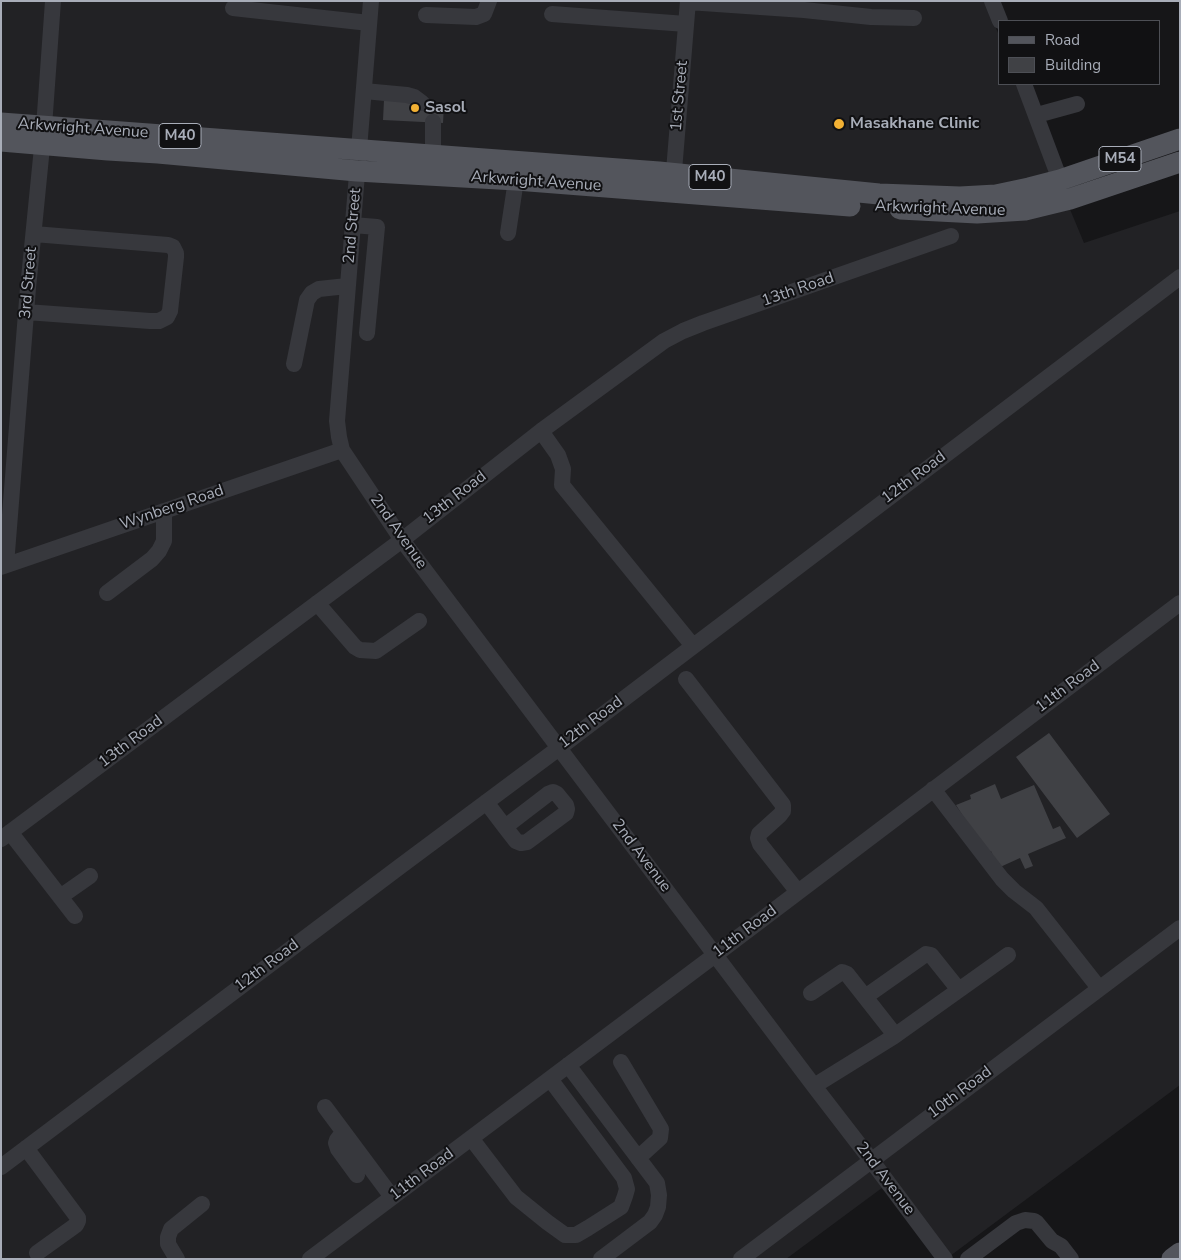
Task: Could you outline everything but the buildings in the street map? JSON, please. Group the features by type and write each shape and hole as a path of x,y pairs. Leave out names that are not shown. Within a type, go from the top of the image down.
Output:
{"main road":[{"name":"Arkwright Avenue","path":"1,123 43,136 158,153 357,171 516,180 673,182 960,197 996,195 1060,180"},
{"name":"Arkwright Avenue","path":"1,141 43,136 359,149 433,155 937,212 977,214 1025,210 1070,199"},
{"name":"M54","path":"1060,180 1180,139"},
{"name":"M54","path":"1070,199 1180,162"}],"street":[{"name":"3rd Street","path":"4,566 43,136 53,1"},
{"name":"2nd Street","path":"342,450 337,421 371,1"},
{"path":"426,15 476,17 484,14 489,1"},
{"path":"992,1 1000,20"},
{"path":"688,2 804,10 871,18 914,18"},
{"name":"1st Street","path":"673,182 688,2"},
{"path":"234,8 369,23"},
{"path":"552,14 686,24"},
{"path":"1024,85 1060,180"},
{"path":"364,91 407,95 414,97 422,103"},
{"path":"1037,116 1077,104"},
{"path":"433,122 433,155"},
{"path":"508,233 516,180"},
{"path":"353,225 377,227 366,334"},
{"path":"26,312 159,321 167,317 170,312 176,257 173,247 168,245 34,234"},
{"name":"13th Road","path":"6,835 402,540 540,431 664,341 683,331 951,236"},
{"name":"12th Road","path":"1,1167 559,748 1180,277"},
{"path":"294,364 307,300 312,293 319,289 348,286"},
{"path":"540,431 558,456 563,469 562,485 693,646"},
{"name":"Wynberg Road","path":"4,566 342,450"},
{"name":"2nd Avenue","path":"342,450 402,540 945,1259"},
{"path":"107,593 152,559 159,551 164,541 164,511"},
{"path":"317,603 355,647 360,650 376,651 419,620"},
{"name":"11th Road","path":"310,1259 1180,603"},
{"path":"686,679 783,805 783,811 780,815 759,834 758,838 760,844 798,892"},
{"path":"933,789 1002,879 1039,912 1099,988"},
{"path":"486,802 505,827"},
{"path":"6,835 75,916"},
{"path":"60,897 90,876"},
{"name":"10th Road","path":"741,1259 1180,928"},
{"path":"865,997 926,954 931,955 959,990"},
{"path":"814,1086 895,1035 1008,955"},
{"path":"810,993 842,972 847,974 895,1035"},
{"path":"621,1062 661,1129 660,1138 638,1158"},
{"path":"568,1065 657,1183 658,1207 650,1222 601,1259"},
{"path":"471,1138 516,1197 565,1235 576,1235 621,1207 627,1189 624,1178 550,1079"},
{"path":"325,1107 392,1197"},
{"path":"343,1132 336,1143 338,1149 357,1175"},
{"path":"26,1148 78,1218 76,1225 37,1253"},
{"path":"177,1259 168,1244 171,1229 202,1204"},
{"path":"968,1259 1016,1222 1025,1220 1037,1223 1052,1241 1062,1246 1071,1259"}],"shaded area":[{"path":"1,1 985,1 998,33 998,85 1018,85 1084,243 1180,211 1180,1085 946,1259 890,1182 786,1259 1,1259"}],"place":[{"name":"Sasol","path":"415,108"},
{"name":"Masakhane Clinic","path":"839,124"}]}
